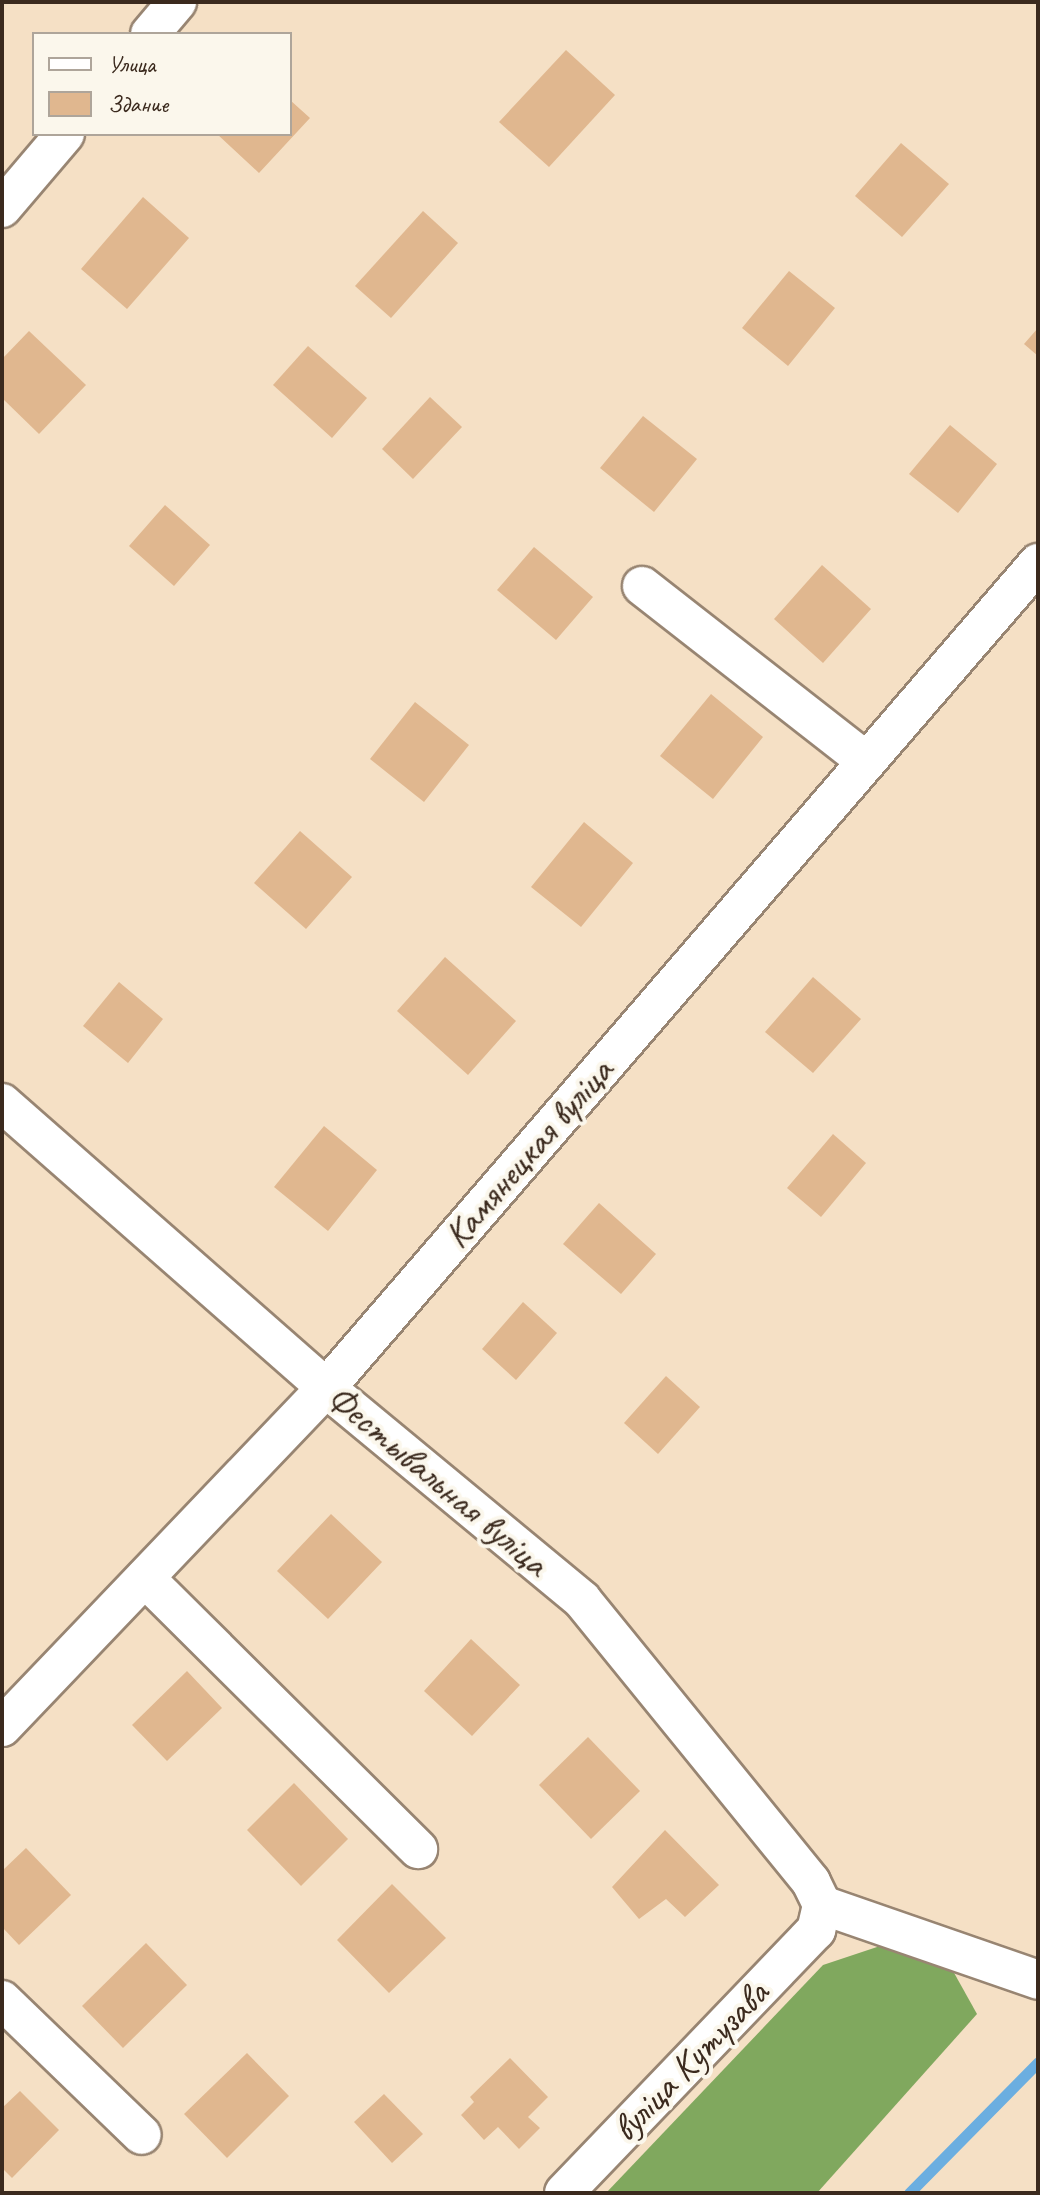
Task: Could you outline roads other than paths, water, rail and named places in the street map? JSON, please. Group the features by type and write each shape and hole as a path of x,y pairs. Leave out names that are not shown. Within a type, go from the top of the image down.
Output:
{"street":[{"path":"152,32 177,2"},
{"path":"2,208 63,136"},
{"name":"Камянецкая вуліца","path":"2,1727 326,1388 1038,563"},
{"path":"642,586 866,761"},
{"name":"Фестывальная вуліца","path":"2,1103 326,1388 582,1600 801,1869 819,1917"},
{"path":"145,1578 418,1849"},
{"path":"819,1917 1038,1980"},
{"name":"вуліца Кутузава","path":"564,2193 819,1917"},
{"path":"2,2000 142,2135"}],"waterway":[{"path":"909,2193 1038,2062"}]}
